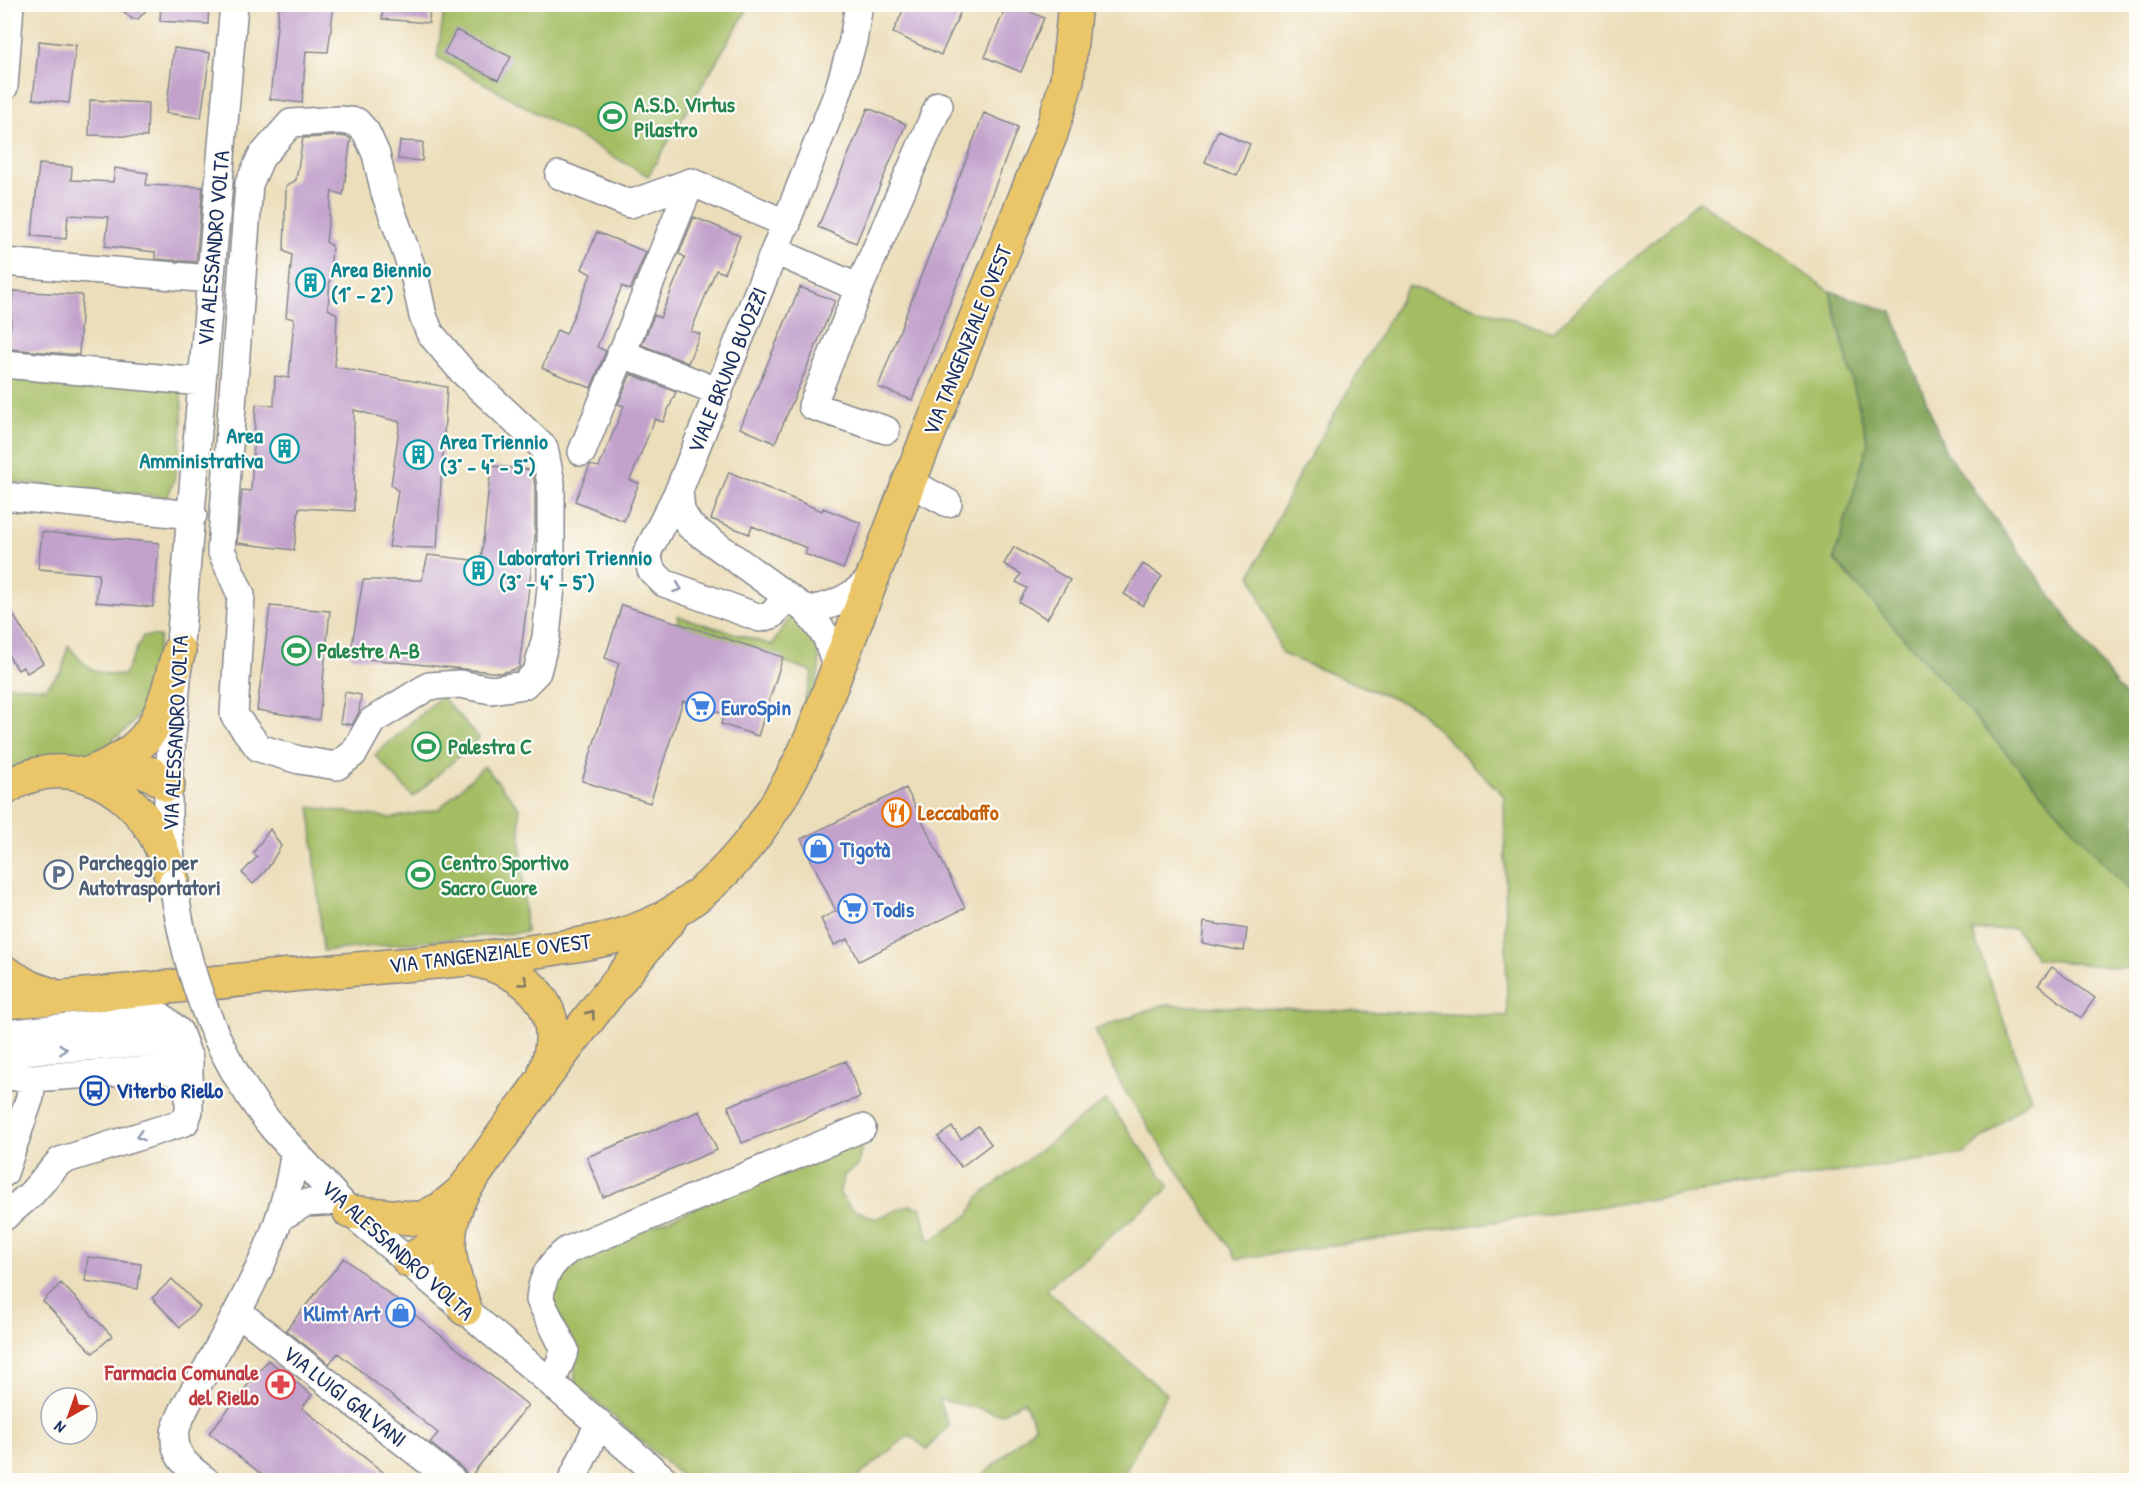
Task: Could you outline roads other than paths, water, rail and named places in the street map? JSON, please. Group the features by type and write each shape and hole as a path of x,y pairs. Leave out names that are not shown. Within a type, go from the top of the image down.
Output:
{"main road":[{"name":"VIA TANGENZIALE OVEST","path":"30,999 470,959 557,948 622,935 677,910 733,861 767,820 798,767 838,671 909,482 1051,134 1067,80 1075,4"},
{"path":"105,775 139,747 159,720 179,651"},
{"path":"4,789 39,775 55,772 105,775 152,774 168,785"},
{"path":"105,775 155,834 173,881"},
{"path":"465,1310 456,1284 447,1238 453,1212 463,1191 543,1077 610,989 677,910"},
{"path":"470,959 516,976 543,999 550,1015 552,1039 543,1077"},
{"path":"4,972 28,987 30,999"},
{"path":"344,1206 420,1220 441,1209 463,1191"},
{"path":"409,1261 420,1220"},
{"path":"409,1261 447,1238"}],"street":[{"path":"4,87 10,4"},
{"name":"VIA ALESSANDRO VOLTA","path":"234,4 193,514 168,785 168,825 173,881 187,954 210,1022 234,1072 274,1130 294,1154 344,1206 665,1480"},
{"name":"VIALE BRUNO BUOZZI","path":"797,603 760,618 664,583 651,570 647,553 679,490 838,92 853,40 859,4"},
{"path":"886,430 812,406 859,288 939,105"},
{"path":"340,120 357,122 366,132 376,154 385,193 414,274 423,316 430,333 462,371 544,448 551,483 551,587 546,637 537,672 524,686 490,690 460,684 429,686 372,722 354,753 336,766 299,760 259,748 234,716 241,595 222,550 230,438 249,184 261,157 291,123 340,120"},
{"path":"558,175 630,204 691,182 787,224"},
{"path":"582,452 691,182"},
{"path":"775,251 859,288"},
{"path":"4,262 211,279"},
{"path":"621,353 718,392"},
{"path":"4,364 202,382"},
{"path":"199,437 230,438"},
{"path":"909,482 948,503"},
{"path":"679,490 681,511 690,526 797,603 826,636 838,671"},
{"path":"4,496 193,514"},
{"path":"797,603 842,601 865,586 874,575"},
{"path":"4,1173 30,1097 14,1084 11,1041 30,999"},
{"path":"4,1217 32,1194 60,1161 185,1122 189,1111 189,1068 179,1032 162,1017 11,1041"},
{"path":"14,1084 189,1068"},
{"path":"552,1382 565,1350 540,1300 541,1291 546,1274 567,1250 862,1128"},
{"path":"294,1154 290,1186 294,1210"},
{"path":"206,1480 181,1461 175,1449 174,1432 313,1174"},
{"path":"294,1210 344,1206"},
{"name":"VIA LUIGI GALVANI","path":"238,1312 452,1480"},
{"path":"572,1480 599,1423"}],"place":[{"name":"A.S.D. Virtus Pilastro","path":"613,117"},
{"name":"Area Biennio (1° - 2°)","path":"310,282"},
{"name":"Area Amministrativa","path":"284,448"},
{"name":"Area Triennio (3° - 4° - 5°)","path":"419,454"},
{"name":"Laboratori Triennio (3° - 4° - 5°)","path":"478,570"},
{"name":"Palestre A-B","path":"296,650"},
{"name":"EuroSpin","path":"700,707"},
{"name":"Palestra C","path":"427,746"},
{"name":"Leccabaffo","path":"897,812"},
{"name":"Tigotà","path":"819,849"},
{"name":"Parcheggio per Autotrasportatori","path":"58,875"},
{"name":"Centro Sportivo Sacro Cuore","path":"420,875"},
{"name":"Todis","path":"852,909"},
{"name":"Viterbo Riello","path":"95,1090"},
{"name":"Klimt Art","path":"401,1313"},
{"name":"Farmacia Comunale del Riello","path":"280,1385"}]}
